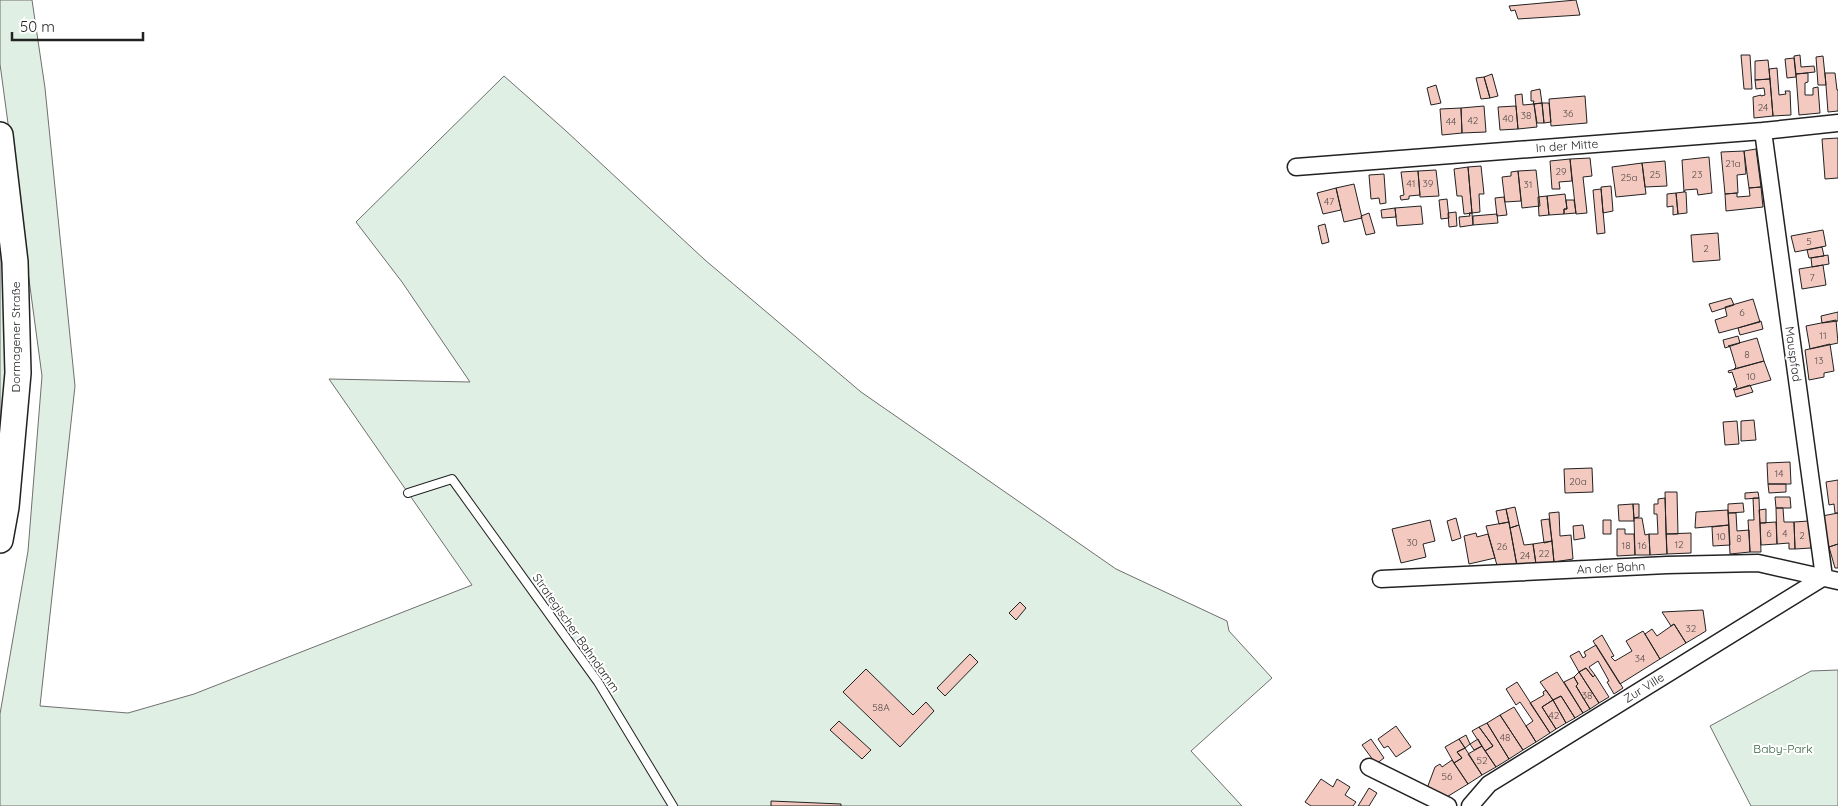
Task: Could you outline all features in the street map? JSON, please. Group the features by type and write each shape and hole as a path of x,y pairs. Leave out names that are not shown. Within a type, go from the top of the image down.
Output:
{"main road":[{"name":"Dormagener Straße","path":"0,135 15,262 18,373 6,507 0,540"}],"street":[{"name":"In der Mitte","path":"1296,167 1763,131 1838,123"},
{"name":"Mauspfad","path":"1763,131 1831,579"},
{"name":"An der Bahn","path":"1382,579 1667,565 1758,563 1831,579"},
{"name":"Zur Ville","path":"1470,806 1489,784 1831,579"},
{"path":"1369,767 1448,806"}],"lane":[{"name":"Strategischer Bahndamm","path":"408,492 452,479 598,682 673,806"}],"green space":[{"path":"0,0 32,0 45,88 75,386 40,706 128,713 194,694 472,585 329,379 470,382 402,282 356,222 504,76 705,260 861,392 1116,569 1227,621 1229,631 1272,678 1191,751 1242,806 0,806 0,714 28,551 42,376 0,64"},
{"path":"0,219 18,375 0,463"},
{"name":"Baby-Park","path":"1838,670 1838,806 1751,806 1710,726 1811,671"}],"building":[{"path":"1576,0 1580,15 1518,19 1515,10 1511,11 1509,6"},
{"path":"1741,55 1750,55 1752,89 1744,89"},
{"path":"1800,55 1801,67 1814,66 1815,72 1796,74 1794,56"},
{"path":"1823,56 1826,85 1818,85 1816,57"},
{"path":"1794,58 1796,77 1787,78 1785,59"},
{"path":"1768,60 1770,79 1755,80 1755,61"},
{"path":"1777,68 1779,95 1786,94 1785,91 1790,91 1791,115 1773,116 1769,69"},
{"path":"1808,73 1808,82 1805,83 1805,95 1813,95 1813,88 1818,87 1820,113 1799,115 1796,74"},
{"path":"1825,73 1835,73 1838,90 1838,111 1828,112"},
{"path":"1492,74 1498,96 1490,98 1484,77"},
{"path":"1484,77 1490,98 1481,99 1476,78"},
{"path":"1770,79 1773,116 1754,118 1753,97 1765,95 1764,88 1756,89 1755,80"},
{"path":"1436,85 1441,103 1431,105 1427,88"},
{"path":"1540,89 1542,103 1533,104 1534,101 1531,101 1531,91"},
{"path":"1522,94 1523,105 1534,104 1537,127 1518,129 1515,95"},
{"path":"1585,96 1587,123 1551,126 1549,99"},
{"path":"1542,103 1549,103 1551,122 1544,123"},
{"path":"1542,103 1544,123 1537,123 1534,104"},
{"path":"1484,106 1486,132 1462,133 1461,108"},
{"path":"1516,106 1518,129 1500,130 1498,107"},
{"path":"1461,108 1462,133 1442,135 1440,109"},
{"path":"1838,138 1838,178 1825,179 1822,139"},
{"path":"1756,149 1761,187 1749,188 1744,151"},
{"path":"1744,151 1746,174 1737,175 1738,193 1725,194 1721,152"},
{"path":"1709,157 1712,193 1698,195 1697,189 1685,190 1684,192 1682,160"},
{"path":"1590,158 1592,176 1583,177 1587,213 1576,214 1570,159"},
{"path":"1570,159 1572,181 1559,182 1560,189 1552,189 1550,161"},
{"path":"1665,161 1667,186 1645,187 1642,163"},
{"path":"1642,163 1646,194 1616,197 1612,167"},
{"path":"1481,166 1484,194 1479,194 1480,212 1472,213 1468,167"},
{"path":"1468,167 1472,213 1464,214 1462,196 1457,196 1454,169"},
{"path":"1436,170 1439,196 1420,197 1418,171"},
{"path":"1536,170 1540,206 1522,208 1518,171"},
{"path":"1418,171 1420,195 1409,196 1409,199 1401,200 1400,196 1404,195 1401,172"},
{"path":"1518,171 1521,201 1505,202 1502,177 1511,176 1511,172"},
{"path":"1384,174 1386,203 1380,204 1379,198 1371,199 1369,175"},
{"path":"1354,184 1362,218 1344,222 1336,188"},
{"path":"1611,186 1613,211 1603,213 1601,187"},
{"path":"1761,187 1763,207 1726,211 1725,194 1737,193 1737,197 1750,196 1749,188"},
{"path":"1336,188 1341,210 1323,214 1317,193"},
{"path":"1601,189 1605,233 1597,234 1593,190"},
{"path":"1686,192 1687,213 1678,214 1676,193"},
{"path":"1676,193 1678,214 1673,215 1673,206 1667,207 1667,194"},
{"path":"1565,194 1567,209 1564,209 1564,214 1549,215 1547,196"},
{"path":"1547,196 1549,215 1539,216 1538,197"},
{"path":"1504,197 1507,215 1497,216 1495,198"},
{"path":"1447,199 1449,218 1441,219 1439,200"},
{"path":"1566,200 1574,200 1576,213 1564,214 1564,209 1567,209"},
{"path":"1421,206 1423,224 1397,226 1395,208"},
{"path":"1395,208 1396,217 1382,218 1381,210"},
{"path":"1456,212 1457,226 1449,227 1448,213"},
{"path":"1369,213 1375,233 1366,235 1361,216"},
{"path":"1469,213 1472,213 1473,225 1460,227 1459,217 1470,216"},
{"path":"1497,214 1498,223 1473,225 1473,216"},
{"path":"1325,224 1329,242 1322,244 1318,226"},
{"path":"1823,230 1826,246 1795,252 1791,236"},
{"path":"1718,233 1720,260 1693,262 1691,235"},
{"path":"1822,247 1824,256 1809,258 1807,250"},
{"path":"1828,255 1829,264 1812,267 1811,258"},
{"path":"1823,265 1826,285 1802,289 1799,269"},
{"path":"1731,298 1734,305 1712,312 1709,304"},
{"path":"1753,299 1760,322 1719,333 1715,320 1727,316 1725,307"},
{"path":"1838,312 1838,321 1822,323 1821,316"},
{"path":"1836,320 1838,343 1810,349 1806,326"},
{"path":"1761,321 1763,329 1740,335 1738,328"},
{"path":"1738,336 1740,343 1725,348 1723,340"},
{"path":"1757,338 1764,361 1734,369 1736,367 1730,347 1728,346"},
{"path":"1830,344 1834,371 1824,373 1824,377 1809,380 1805,350"},
{"path":"1764,361 1771,380 1733,389 1737,387 1732,372 1729,373 1728,371"},
{"path":"1750,385 1753,392 1736,397 1734,390"},
{"path":"1754,420 1756,440 1741,441 1741,421"},
{"path":"1737,421 1739,444 1725,445 1723,422"},
{"path":"1790,462 1791,484 1768,484 1767,463"},
{"path":"1592,468 1593,492 1565,493 1564,469"},
{"path":"1838,480 1838,513 1835,513 1834,504 1829,505 1826,482"},
{"path":"1768,484 1786,484 1786,492 1769,493"},
{"path":"1665,492 1677,492 1678,534 1666,534"},
{"path":"1758,492 1759,498 1745,499 1745,493"},
{"path":"1775,497 1790,497 1791,508 1776,508"},
{"path":"1665,498 1667,554 1650,555 1649,534 1658,534 1657,514 1654,514 1654,504 1658,504 1658,499"},
{"path":"1753,498 1759,498 1761,552 1750,552 1748,520 1754,520"},
{"path":"1743,503 1744,512 1728,513 1728,504"},
{"path":"1633,504 1639,504 1639,517 1634,518"},
{"path":"1633,504 1634,521 1619,521 1618,505"},
{"path":"1515,507 1519,525 1510,528 1506,509"},
{"path":"1776,508 1783,508 1784,522 1794,522 1795,549 1789,549 1789,543 1777,544"},
{"path":"1506,509 1509,522 1499,524 1496,511"},
{"path":"1766,509 1766,523 1760,523 1759,510"},
{"path":"1728,510 1729,525 1695,528 1696,512"},
{"path":"1559,512 1560,536 1571,535 1573,559 1554,562 1549,513"},
{"path":"1728,513 1736,513 1737,531 1749,530 1750,552 1730,554"},
{"path":"1838,513 1838,544 1829,547 1822,516"},
{"path":"1456,518 1461,538 1452,541 1447,521"},
{"path":"1634,518 1642,518 1645,535 1649,534 1650,555 1635,555"},
{"path":"1549,519 1552,541 1544,543 1541,520"},
{"path":"1430,520 1435,541 1423,544 1426,557 1401,563 1392,529"},
{"path":"1603,520 1611,520 1611,534 1603,534"},
{"path":"1809,521 1811,548 1795,549 1794,522"},
{"path":"1509,522 1517,566 1498,569 1486,526"},
{"path":"1776,522 1777,544 1761,545 1760,523"},
{"path":"1519,525 1524,545 1533,544 1536,564 1517,566 1510,528"},
{"path":"1583,525 1585,538 1574,540 1573,526"},
{"path":"1729,525 1730,545 1713,546 1712,527"},
{"path":"1617,529 1625,529 1625,534 1634,534 1635,555 1617,556"},
{"path":"1476,533 1477,537 1488,534 1495,558 1469,564 1464,536"},
{"path":"1691,533 1691,553 1667,554 1666,534"},
{"path":"1552,541 1554,562 1536,564 1533,544"},
{"path":"1838,544 1838,568 1835,568 1829,547"},
{"path":"1020,602 1026,608 1016,620 1009,613"},
{"path":"1703,610 1706,631 1686,643 1674,624 1671,626 1662,612"},
{"path":"1674,624 1686,643 1660,659 1645,634 1652,629 1657,636"},
{"path":"1643,631 1660,659 1620,684 1593,641 1602,635 1614,656 1611,657 1615,661 1632,651 1626,641"},
{"path":"1596,645 1623,688 1614,694 1598,661 1589,667 1595,675 1593,677 1586,668 1579,672 1570,656 1579,651 1583,658 1586,656 1584,652"},
{"path":"970,654 978,662 945,696 937,688"},
{"path":"1586,668 1593,677 1595,675 1609,697 1599,703 1579,672"},
{"path":"866,669 913,715 926,702 934,711 900,747 843,692"},
{"path":"1557,672 1583,713 1575,718 1561,696 1553,700 1540,682"},
{"path":"1579,672 1599,703 1590,709 1576,686 1578,684 1574,677"},
{"path":"1574,677 1578,684 1576,686 1590,709 1583,713 1564,682"},
{"path":"1517,682 1550,733 1536,742 1526,726 1533,721 1520,702 1516,705 1506,689"},
{"path":"1546,690 1553,700 1542,707 1556,729 1550,733 1530,703 1544,695 1543,692"},
{"path":"1561,696 1575,718 1566,723 1553,700"},
{"path":"1553,700 1566,723 1556,729 1542,707"},
{"path":"1514,707 1536,742 1523,750 1500,715"},
{"path":"1500,715 1523,750 1509,759 1487,723"},
{"path":"839,721 871,750 862,759 830,730"},
{"path":"1487,723 1509,759 1496,767 1485,751 1493,746 1479,727"},
{"path":"1396,726 1411,747 1396,757 1388,746 1384,748 1378,739"},
{"path":"1479,727 1493,746 1485,751 1472,731"},
{"path":"1466,735 1470,744 1465,748 1459,739"},
{"path":"1371,739 1384,758 1376,764 1362,745"},
{"path":"1459,739 1465,748 1457,752 1462,758 1454,763 1445,747"},
{"path":"1478,739 1482,746 1474,750 1470,744"},
{"path":"1482,746 1496,767 1482,775 1468,754"},
{"path":"1465,748 1482,775 1468,784 1454,763 1462,758 1457,752"},
{"path":"1452,760 1468,784 1445,798 1426,791 1435,767 1440,764 1442,767"},
{"path":"1321,779 1333,787 1337,779 1350,787 1345,795 1356,802 1353,806 1311,806 1305,802"},
{"path":"1369,788 1377,793 1369,806 1358,806"},
{"path":"771,801 841,804 841,806 771,806"}]}
